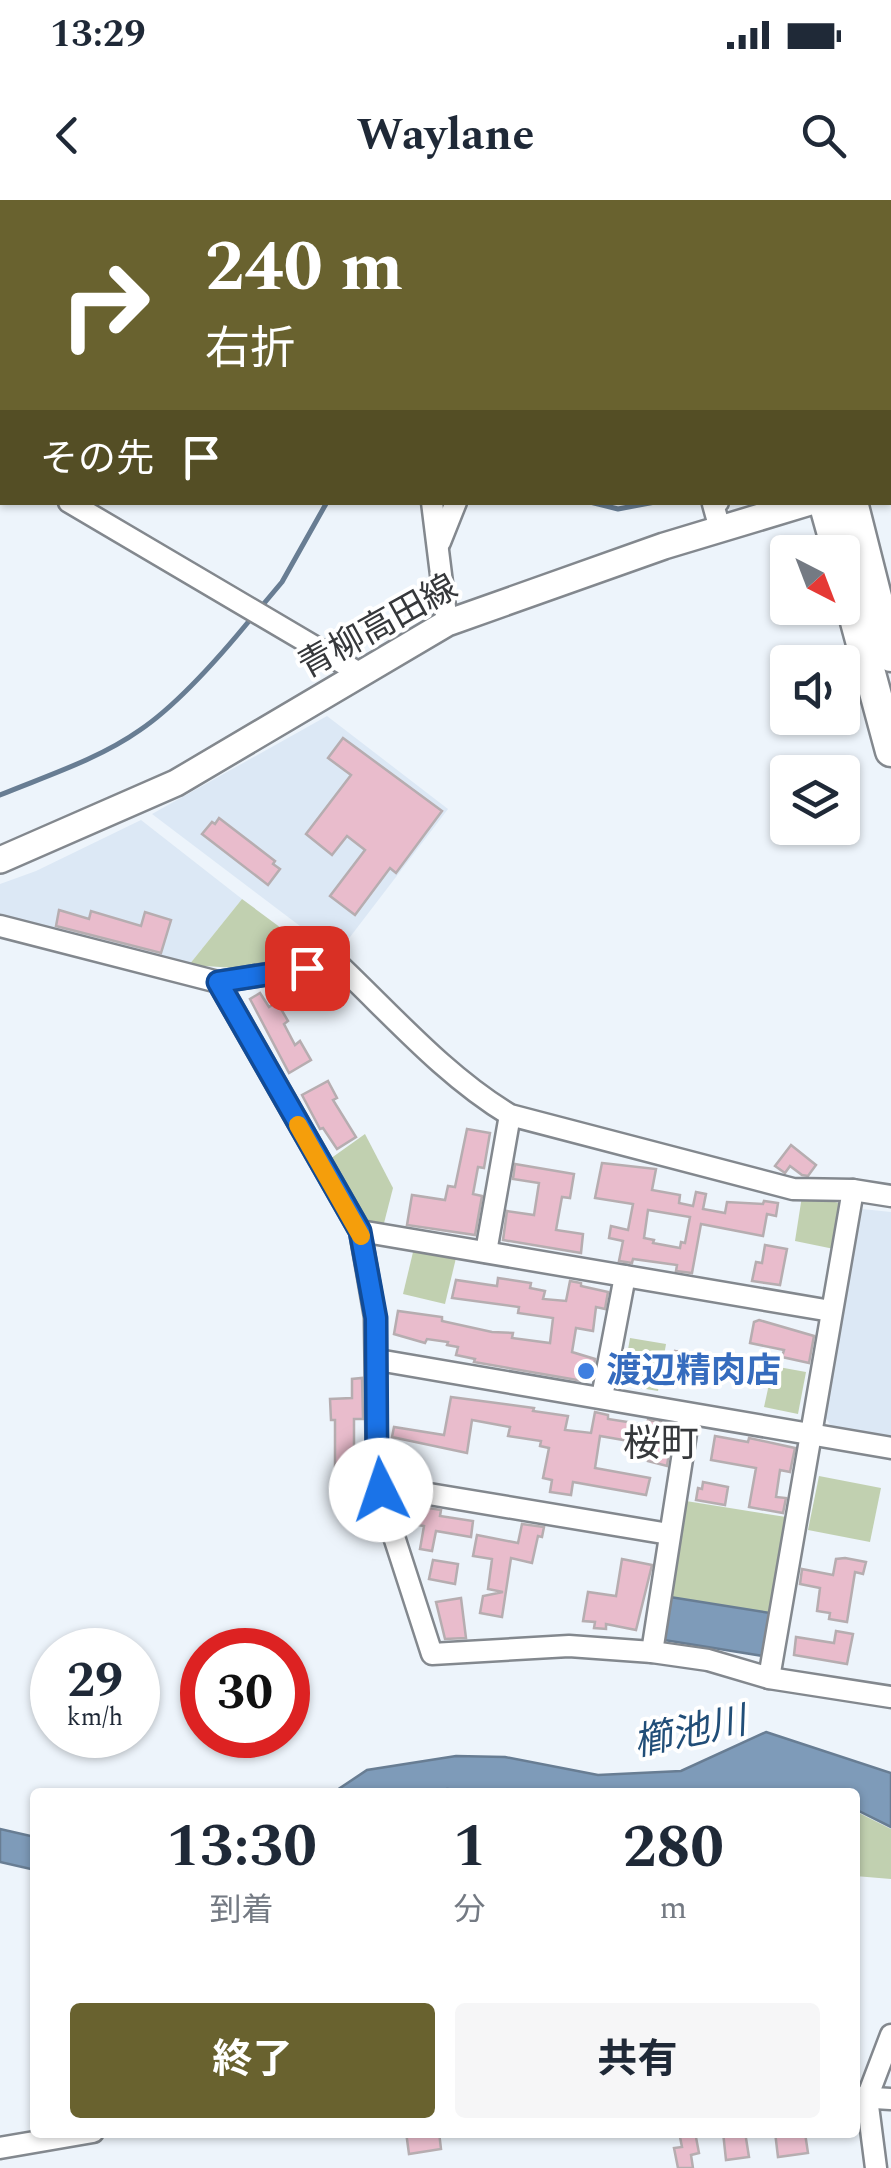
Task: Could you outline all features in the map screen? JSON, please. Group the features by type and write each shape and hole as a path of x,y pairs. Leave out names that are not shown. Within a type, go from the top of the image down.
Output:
{"highway":[{"path":"825,505 833,535"},
{"path":"853,505 891,656"},
{"path":"857,625 891,750"}],"main road":[{"name":"青柳高田線","path":"0,860 176,783 447,623 800,505"}],"street":[{"path":"74,505 361,674"},
{"path":"432,505 447,623"},
{"path":"438,547 455,505"},
{"path":"713,505 720,529"},
{"path":"0,926 218,982 337,963 454,1074 510,1115 793,1189 853,1190 891,1196"},
{"path":"218,982 360,1231 376,1318 377,1471 432,1654 569,1646 652,1652 708,1660 769,1678 891,1697"},
{"path":"486,1252 510,1115"},
{"path":"769,1678 853,1190"},
{"path":"360,1231 832,1311"},
{"path":"602,1397 625,1276"},
{"path":"378,1360 891,1448"},
{"path":"652,1652 689,1414"},
{"path":"381,1490 399,1489 669,1534"},
{"path":"876,2168 861,2098 891,2035"},
{"path":"861,2098 891,2098"},
{"path":"0,2148 58,2138"}],"shaded area":[{"path":"327,716 448,809 337,954 152,814"},
{"path":"141,820 242,899 189,965 0,919 0,884 36,871"},
{"path":"862,1209 891,1212 891,1437 832,1427 825,1417"}],"green space":[{"path":"242,899 323,959 251,969 189,965"},
{"path":"365,1134 393,1188 383,1227 368,1227 330,1159"},
{"path":"802,1196 840,1203 834,1249 795,1241"},
{"path":"414,1248 456,1258 445,1304 403,1294"},
{"path":"630,1338 666,1344 658,1391 622,1385"},
{"path":"773,1366 806,1372 798,1414 764,1407"},
{"path":"819,1476 881,1488 870,1542 808,1530"},
{"path":"686,1501 786,1517 770,1613 670,1597"},
{"path":"860,1814 891,1829 891,1879 860,1876"}],"water":[{"path":"670,1597 770,1613 763,1656 664,1640"},
{"path":"766,1732 891,1773 891,1827 860,1812 860,1788 340,1788 367,1770 456,1756 505,1757 598,1775 681,1771"},
{"path":"0,1829 30,1836 30,1869 0,1862"}],"building":[{"path":"343,738 442,811 396,873 390,868 355,915 330,896 365,850 347,836 332,855 306,834 351,775 328,758"},
{"path":"219,818 275,861 273,864 280,869 268,885 202,834"},
{"path":"59,910 89,919 91,911 141,926 145,912 171,920 161,953 56,926"},
{"path":"260,993 269,1007 277,1002 295,1045 300,1041 311,1060 289,1073 250,999"},
{"path":"328,1081 337,1098 333,1100 356,1137 337,1149 320,1129 302,1095"},
{"path":"467,1129 490,1133 484,1168 478,1167 473,1194 482,1196 475,1235 407,1225 412,1195 445,1200 448,1186 455,1187"},
{"path":"791,1145 816,1165 808,1176 790,1166 785,1173 775,1166"},
{"path":"602,1163 656,1169 652,1190 680,1195 679,1203 693,1206 696,1192 706,1194 703,1209 725,1213 727,1202 778,1203 776,1216 767,1214 763,1236 701,1224 692,1273 676,1271 677,1265 619,1261 623,1241 609,1238 611,1226 628,1230 633,1204 595,1198","holes":["648,1210 690,1217 685,1243 681,1242 680,1248 644,1238"]},
{"path":"515,1164 574,1174 570,1198 562,1197 556,1230 583,1234 581,1253 503,1240 507,1211 534,1215 539,1183 513,1179"},
{"path":"765,1245 787,1249 780,1285 752,1281 756,1262 762,1263"},
{"path":"498,1278 531,1283 530,1288 545,1291 543,1299 566,1301 570,1281 608,1292 605,1309 596,1307 593,1331 576,1328 572,1352 595,1359 593,1372 585,1371 583,1381 474,1362 475,1359 456,1355 458,1347 447,1345 448,1342 427,1339 425,1343 394,1334 398,1311 442,1317 442,1321 513,1333 512,1338 550,1343 553,1318 518,1313 519,1307 452,1298 456,1280 497,1286"},
{"path":"759,1320 814,1336 809,1363 782,1357 784,1350 750,1343 754,1322"},
{"path":"675,1351 691,1354 685,1386 668,1383"},
{"path":"362,1378 363,1419 354,1419 354,1459 357,1458 361,1494 335,1504 335,1420 331,1420 330,1399 352,1398 352,1379"},
{"path":"451,1397 568,1416 565,1430 591,1433 595,1412 608,1415 608,1419 647,1425 648,1420 661,1422 657,1443 670,1447 667,1466 648,1461 652,1445 600,1436 595,1468 650,1478 646,1495 573,1482 571,1495 550,1492 552,1480 543,1478 549,1448 540,1446 541,1441 508,1436 510,1427 472,1420 467,1453 392,1437 394,1427 444,1435"},
{"path":"715,1436 748,1442 749,1438 795,1448 790,1472 780,1470 776,1497 786,1498 783,1513 749,1507 756,1468 711,1460"},
{"path":"703,1482 728,1487 725,1505 696,1500"},
{"path":"404,1504 441,1510 440,1516 473,1521 471,1537 436,1531 432,1551 420,1549 424,1526 406,1523 402,1517"},
{"path":"522,1524 544,1527 532,1563 511,1558 502,1617 480,1613 483,1596 503,1592 488,1589 492,1559 473,1556 477,1535 518,1543"},
{"path":"622,1559 652,1565 636,1630 606,1624 606,1629 594,1628 595,1622 583,1621 588,1592 616,1596"},
{"path":"836,1559 866,1562 863,1574 855,1572 847,1622 829,1619 830,1613 817,1611 820,1588 800,1584 802,1569 833,1575"},
{"path":"433,1560 458,1564 455,1584 429,1579"},
{"path":"461,1598 466,1638 445,1639 436,1602"},
{"path":"836,1631 853,1634 847,1664 794,1655 796,1637 834,1643"},
{"path":"407,2138 440,2138 441,2149 409,2154"},
{"path":"680,2138 696,2138 699,2153 691,2155 693,2168 678,2168 674,2148 682,2147"},
{"path":"724,2138 746,2138 749,2157 726,2160"},
{"path":"776,2138 806,2138 808,2153 778,2157"}],"waterway":[{"path":"261,607 282,582 325,505"},
{"path":"602,505 618,509 639,505"},
{"path":"0,795 90,758 140,730 185,692 254,615"}],"slow traffic":[{"path":"298,1125 361,1236"}],"place":[{"name":"渡辺精肉店","path":"586,1371"}],"district":[{"name":"桜町","path":"661,1445"}],"route":[{"path":"307,968 218,982 360,1231 376,1318 377,1471 381,1490"}],"water label":[{"name":"櫛池川","path":"690,1733"}]}
